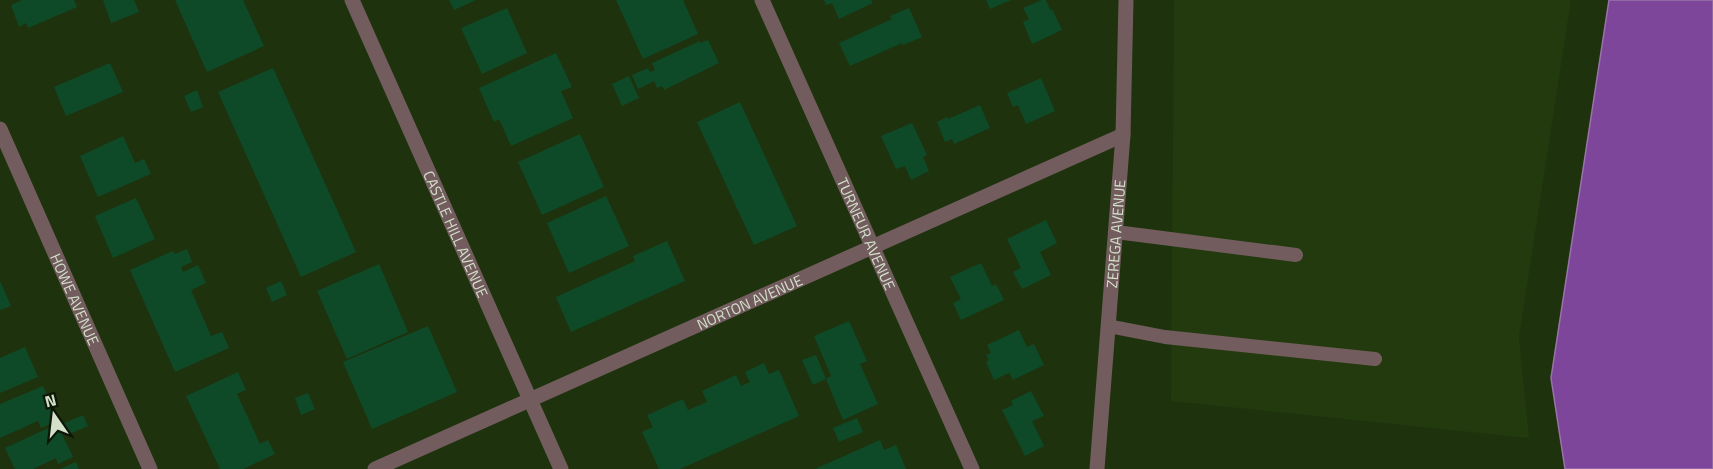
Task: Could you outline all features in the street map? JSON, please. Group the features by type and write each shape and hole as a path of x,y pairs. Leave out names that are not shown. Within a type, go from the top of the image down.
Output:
{"street":[{"name":"CASTLE HILL AVENUE","path":"352,0 561,469"},
{"name":"TURNEUR AVENUE","path":"762,0 972,469"},
{"name":"ZEREGA AVENUE","path":"1097,469 1124,135 1126,0"},
{"name":"HOWE AVENUE","path":"0,129 150,469"},
{"name":"NORTON AVENUE","path":"375,469 1124,135"}],"lane":[{"path":"1116,232 1296,255"},
{"path":"1108,326 1165,337 1375,359"}],"shaded area":[{"path":"1174,0 1571,0 1519,337 1529,438 1171,401"},
{"path":"1609,0 1713,0 1713,469 1565,469 1551,378"}],"building":[{"path":"22,0 74,0 77,7 28,28 26,23 19,27 11,5"},
{"path":"103,0 134,0 139,12 111,23"},
{"path":"175,0 243,0 264,46 207,72"},
{"path":"449,0 476,0 454,10"},
{"path":"616,0 683,0 698,34 643,59"},
{"path":"824,0 871,0 873,3 839,19 832,3 826,5"},
{"path":"986,0 1011,0 990,9"},
{"path":"1046,0 1050,10 1052,9 1062,30 1032,44 1023,22 1029,19 1023,8"},
{"path":"507,8 527,53 482,74 461,28"},
{"path":"909,8 922,37 903,45 902,43 850,66 839,43 892,19 890,16"},
{"path":"708,40 719,63 664,90 662,86 657,88 654,81 638,89 632,75 648,68 650,72 655,70 652,63 700,41 700,43"},
{"path":"556,53 572,87 561,91 573,118 511,146 499,119 494,122 479,88"},
{"path":"110,63 123,92 66,116 54,87"},
{"path":"273,68 356,252 301,277 218,92"},
{"path":"629,76 639,98 622,106 612,84"},
{"path":"1041,78 1055,111 1026,124 1018,105 1013,107 1007,93"},
{"path":"197,90 203,107 191,112 184,96"},
{"path":"740,102 797,226 754,245 697,122"},
{"path":"980,105 990,128 954,144 952,139 945,142 937,122"},
{"path":"912,123 927,155 923,157 929,171 911,180 905,166 896,169 881,136"},
{"path":"580,134 604,187 542,215 518,162"},
{"path":"123,136 135,163 144,159 151,174 98,197 80,156"},
{"path":"606,196 629,246 569,273 547,223"},
{"path":"136,198 155,239 113,258 95,216"},
{"path":"1046,220 1057,243 1040,252 1051,275 1022,289 1013,272 1021,268 1007,239"},
{"path":"667,241 685,281 571,332 556,297 635,261 633,256"},
{"path":"187,249 192,262 181,267 183,272 198,265 206,283 191,290 211,336 222,332 229,348 175,372 130,270 173,251 175,254"},
{"path":"981,263 992,286 996,284 1004,300 961,320 953,303 961,299 950,277"},
{"path":"379,264 408,332 347,359 317,291"},
{"path":"0,281 11,306 0,310"},
{"path":"281,281 287,295 272,302 266,288"},
{"path":"849,321 867,361 860,364 878,404 843,420 826,379 831,376 814,336"},
{"path":"428,326 457,392 372,429 343,362"},
{"path":"1019,330 1027,347 1034,344 1044,365 1013,380 1009,373 994,380 986,362 989,360 986,355 991,353 987,345"},
{"path":"25,347 38,377 0,393 0,358"},
{"path":"816,355 826,379 813,385 802,360"},
{"path":"764,363 769,374 779,370 799,416 680,469 659,469 642,432 653,427 647,415 683,399 688,410 707,402 702,391 736,375 741,386 750,382 745,372"},
{"path":"238,372 246,390 237,394 260,444 268,440 275,454 243,469 220,469 186,396"},
{"path":"43,386 56,422 41,428 38,421 0,438 0,404"},
{"path":"1031,391 1044,416 1032,421 1044,446 1025,456 1002,410 1013,405 1011,401"},
{"path":"308,393 315,409 301,415 295,398"},
{"path":"83,415 88,426 67,435 62,424"},
{"path":"857,418 863,432 839,442 833,428"},
{"path":"57,424 73,457 58,464 56,458 33,469 15,469 5,448"},
{"path":"880,440 884,450 896,445 906,469 815,469"},
{"path":"76,462 79,469 60,469"}]}
